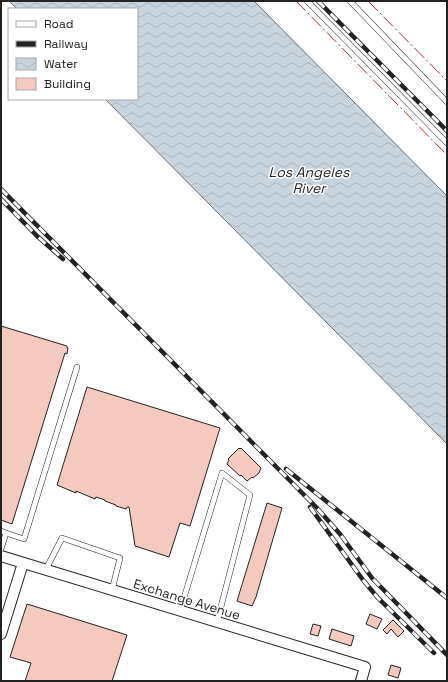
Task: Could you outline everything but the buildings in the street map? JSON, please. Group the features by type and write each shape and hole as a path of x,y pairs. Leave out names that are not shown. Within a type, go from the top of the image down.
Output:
{"street":[{"name":"Exchange Avenue","path":"1,556 365,668 361,681"},
{"path":"1,634 23,563"}],"lane":[{"path":"307,1 447,143"},
{"path":"350,1 447,102"},
{"path":"1,549 4,532 24,538 77,367"},
{"path":"180,611 222,472 250,495 217,622"},
{"path":"46,570 62,538 120,558 112,590"}],"water":[{"name":"Los Angeles River","path":"9,1 254,1 447,196 447,444 106,100 138,100 138,8 16,8"}],"railway":[{"path":"318,1 447,131"},
{"path":"1,189 317,508 340,534 372,578 447,655"},
{"path":"1,199 37,236 63,259"},
{"path":"286,469 447,598"},
{"path":"310,507 363,580 378,598 434,653"}],"power":[{"path":"296,1 447,155"},
{"path":"368,1 447,81"}]}
